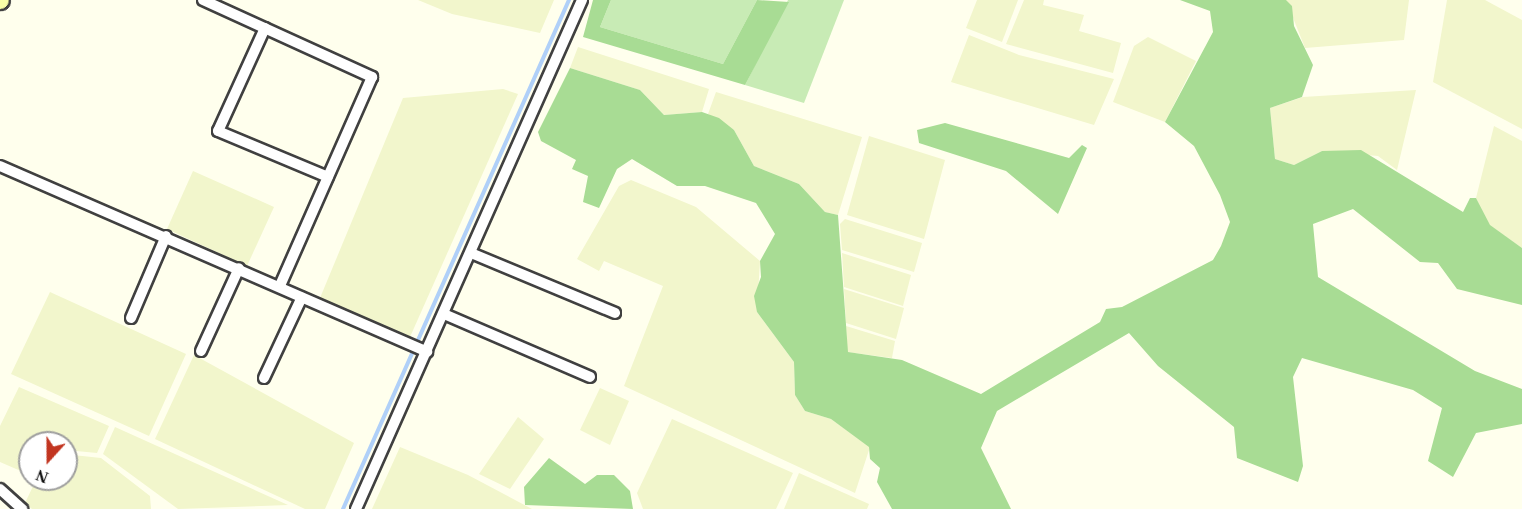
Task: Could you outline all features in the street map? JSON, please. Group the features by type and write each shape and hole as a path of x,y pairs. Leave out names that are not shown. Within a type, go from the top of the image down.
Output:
{"street":[{"path":"202,0 372,77 280,286"},
{"path":"356,509 419,349 444,314 582,0"},
{"path":"265,28 218,131 328,177"},
{"path":"0,166 166,236 419,349"},
{"path":"131,318 166,236"},
{"path":"471,253 615,313"},
{"path":"201,351 239,268"},
{"path":"264,378 302,297"},
{"path":"444,314 590,376"},
{"path":"0,489 22,509"}],"green space":[{"path":"418,0 554,0 540,33 452,14"},
{"path":"593,0 611,0 600,27 723,64 757,0 789,2 745,85 583,37"},
{"path":"611,0 757,0 723,64 600,27"},
{"path":"788,0 844,0 804,103 745,85"},
{"path":"977,0 1018,0 1002,42 966,28"},
{"path":"1024,0 1044,0 1043,5 1084,15 1079,31 1121,43 1113,73 1006,44"},
{"path":"1180,0 1286,0 1292,6 1294,26 1313,65 1302,97 1270,108 1275,159 1294,165 1322,151 1361,150 1463,212 1470,198 1476,198 1490,225 1522,248 1522,305 1457,289 1438,263 1420,262 1353,209 1313,224 1318,277 1475,371 1522,389 1522,424 1476,433 1453,477 1428,461 1442,408 1413,390 1302,358 1293,377 1303,466 1298,482 1237,458 1234,427 1158,366 1129,333 997,411 981,448 1011,509 892,509 877,482 880,468 870,459 869,447 831,419 805,411 795,395 794,362 757,312 754,296 761,277 760,261 775,234 756,203 705,186 677,186 632,159 617,169 599,208 583,202 588,176 572,169 576,160 541,141 538,132 570,68 640,90 664,115 702,112 719,118 734,130 754,166 799,184 825,212 838,215 848,352 902,360 981,394 1100,322 1106,309 1122,307 1213,260 1221,246 1230,222 1220,195 1194,146 1165,122 1213,32 1210,11"},
{"path":"1286,0 1409,0 1404,40 1305,48"},
{"path":"1447,0 1485,0 1522,20 1522,129 1433,82"},
{"path":"969,35 1019,55 1114,79 1094,125 951,82"},
{"path":"1148,37 1196,61 1165,122 1113,102 1134,46"},
{"path":"578,47 709,89 702,112 664,115 640,90 570,68"},
{"path":"503,89 518,94 410,337 320,298 403,98"},
{"path":"1416,90 1397,170 1378,156 1322,151 1294,165 1275,159 1270,108 1303,97"},
{"path":"716,92 862,137 838,215 825,212 799,184 754,166 734,130 708,114"},
{"path":"945,123 1069,158 1082,145 1087,148 1058,214 1006,171 919,143 917,130"},
{"path":"1494,126 1522,141 1522,248 1489,225 1476,198"},
{"path":"869,136 945,160 924,239 847,215"},
{"path":"193,171 274,207 247,266 167,229"},
{"path":"631,180 696,207 760,261 757,312 794,362 795,395 805,411 831,419 870,447 855,493 624,386 663,286 604,261 599,271 577,259 619,186"},
{"path":"845,219 922,243 914,272 842,250 840,224"},
{"path":"842,253 911,275 903,306 844,287"},
{"path":"844,289 904,308 896,339 846,323"},
{"path":"50,292 186,354 149,436 11,374"},
{"path":"846,326 895,341 892,358 847,352"},
{"path":"194,355 354,443 325,509 305,509 155,439"},
{"path":"19,387 109,426 97,453 78,451 78,431 18,431 18,470 0,462 0,426"},
{"path":"600,388 629,401 610,445 580,430"},
{"path":"518,417 544,439 510,489 479,474"},
{"path":"672,419 793,473 776,509 643,509 637,493"},
{"path":"115,427 288,505 178,509 103,454"},
{"path":"400,447 468,475 532,509 372,509"},
{"path":"78,456 101,458 150,496 151,509 32,509 25,503 31,491 78,491"},
{"path":"549,458 585,484 597,475 614,475 630,491 633,509 525,505 524,487"},
{"path":"799,473 869,504 867,509 784,509"}],"waterway":[{"path":"343,509 569,0"}]}
